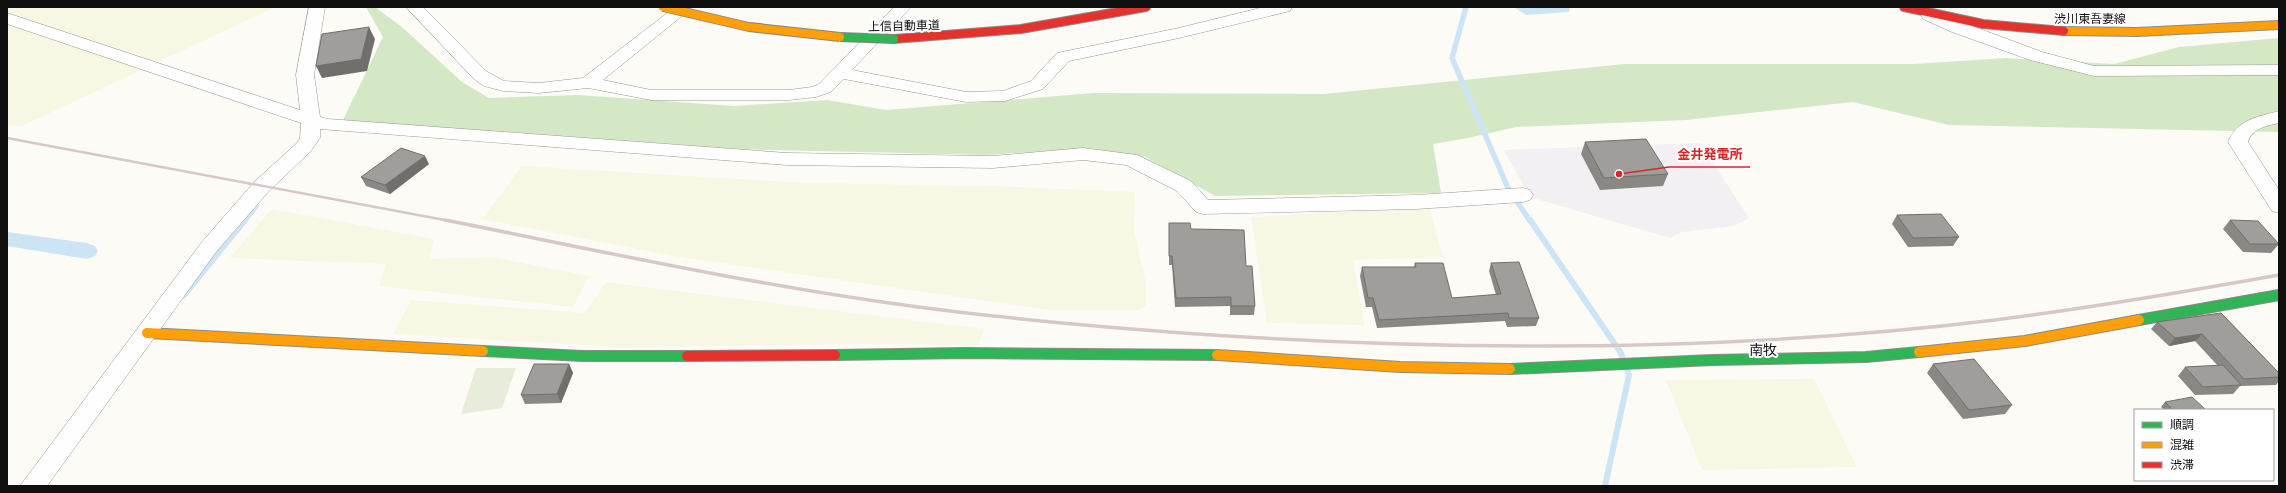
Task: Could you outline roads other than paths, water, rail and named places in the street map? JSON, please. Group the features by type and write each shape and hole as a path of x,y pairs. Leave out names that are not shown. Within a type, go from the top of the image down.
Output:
{"main road":[{"name":"上信自動車道","path":"663,7 707,19 766,31 834,37 977,35 1052,25 1146,7"},
{"name":"上信自動車道","path":"696,7 759,21 894,35 1001,24 1108,7"},
{"name":"渋川東吾妻線","path":"1904,7 1928,15 1999,28 2061,32 2279,24"},
{"path":"147,333 289,342 582,356 795,356 964,352 1166,353 1232,355 1400,367 1506,369 1640,362 1866,356 2025,342 2279,295"}],"street":[{"path":"33,486 209,247 262,186 303,148 310,138 311,120 305,76 317,7"},
{"path":"414,7 480,75 490,82 503,86 539,88 588,83 652,94 789,95 816,92 825,88 904,7"},
{"path":"588,83 686,7"},
{"path":"841,73 966,97 1005,96 1037,85 1063,57 1180,33 1284,7"},
{"path":"1928,15 1958,28 2036,56 2094,71 2279,70"},
{"path":"7,18 326,125 362,129 787,159 993,162 1083,154 1130,159 1184,186 1203,206 1408,202 1523,195"},
{"path":"2279,117 2247,126 2240,134 2238,142 2279,206"}],"water":[{"path":"1514,7 1570,7 1569,12 1526,15"}],"waterway":[{"path":"1466,7 1452,58 1508,188 1530,221"},
{"path":"244,221 256,206"},
{"path":"184,295 245,220"},
{"path":"1530,220 1621,353 1629,375 1605,486"},
{"path":"7,239 87,251"}],"railway":[{"path":"7,138 450,221"},
{"path":"445,220 450,221"},
{"path":"450,221 735,278 852,298 947,311 1197,334 1396,344 1596,346 1696,343 1896,331 1995,320 2066,310 2172,294 2279,275"}],"place":[{"name":"金井発電所","path":"1619,174"}],"district":[{"name":"南牧","path":"1763,350"}]}
